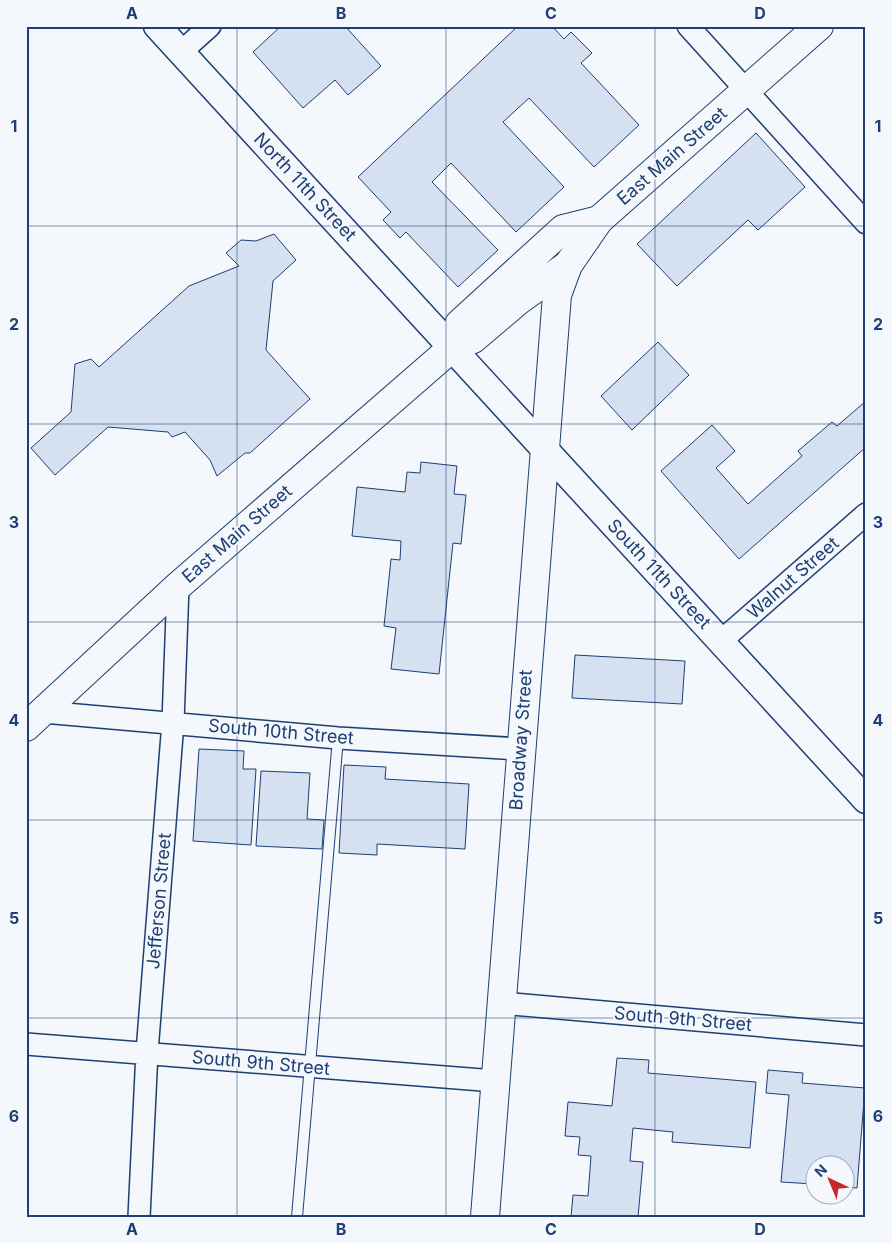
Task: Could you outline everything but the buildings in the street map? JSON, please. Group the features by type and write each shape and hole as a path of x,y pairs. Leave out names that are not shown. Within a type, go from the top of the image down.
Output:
{"main road":[{"name":"East Main Street","path":"35,719 178,586 453,347 473,339 519,300 568,266 599,220 819,26"},
{"name":"East Main Street","path":"453,347 460,324 563,229 599,220"},
{"name":"Broadway Street","path":"485,1217 556,295 568,266"}],"street":[{"name":"North 11th Street","path":"157,26 453,347"},
{"path":"181,52 210,26"},
{"path":"688,26 866,223"},
{"name":"South 11th Street","path":"453,347 866,800"},
{"name":"Walnut Street","path":"721,642 866,514"},
{"name":"Jefferson Street","path":"139,1217 147,1052 173,722 178,586"},
{"name":"South 10th Street","path":"35,719 173,722 338,738 520,749"},
{"name":"South 9th Street","path":"501,1003 866,1035"},
{"name":"South 9th Street","path":"26,1044 147,1052 310,1068 495,1081"}],"lane":[{"path":"297,1217 338,738"}]}
